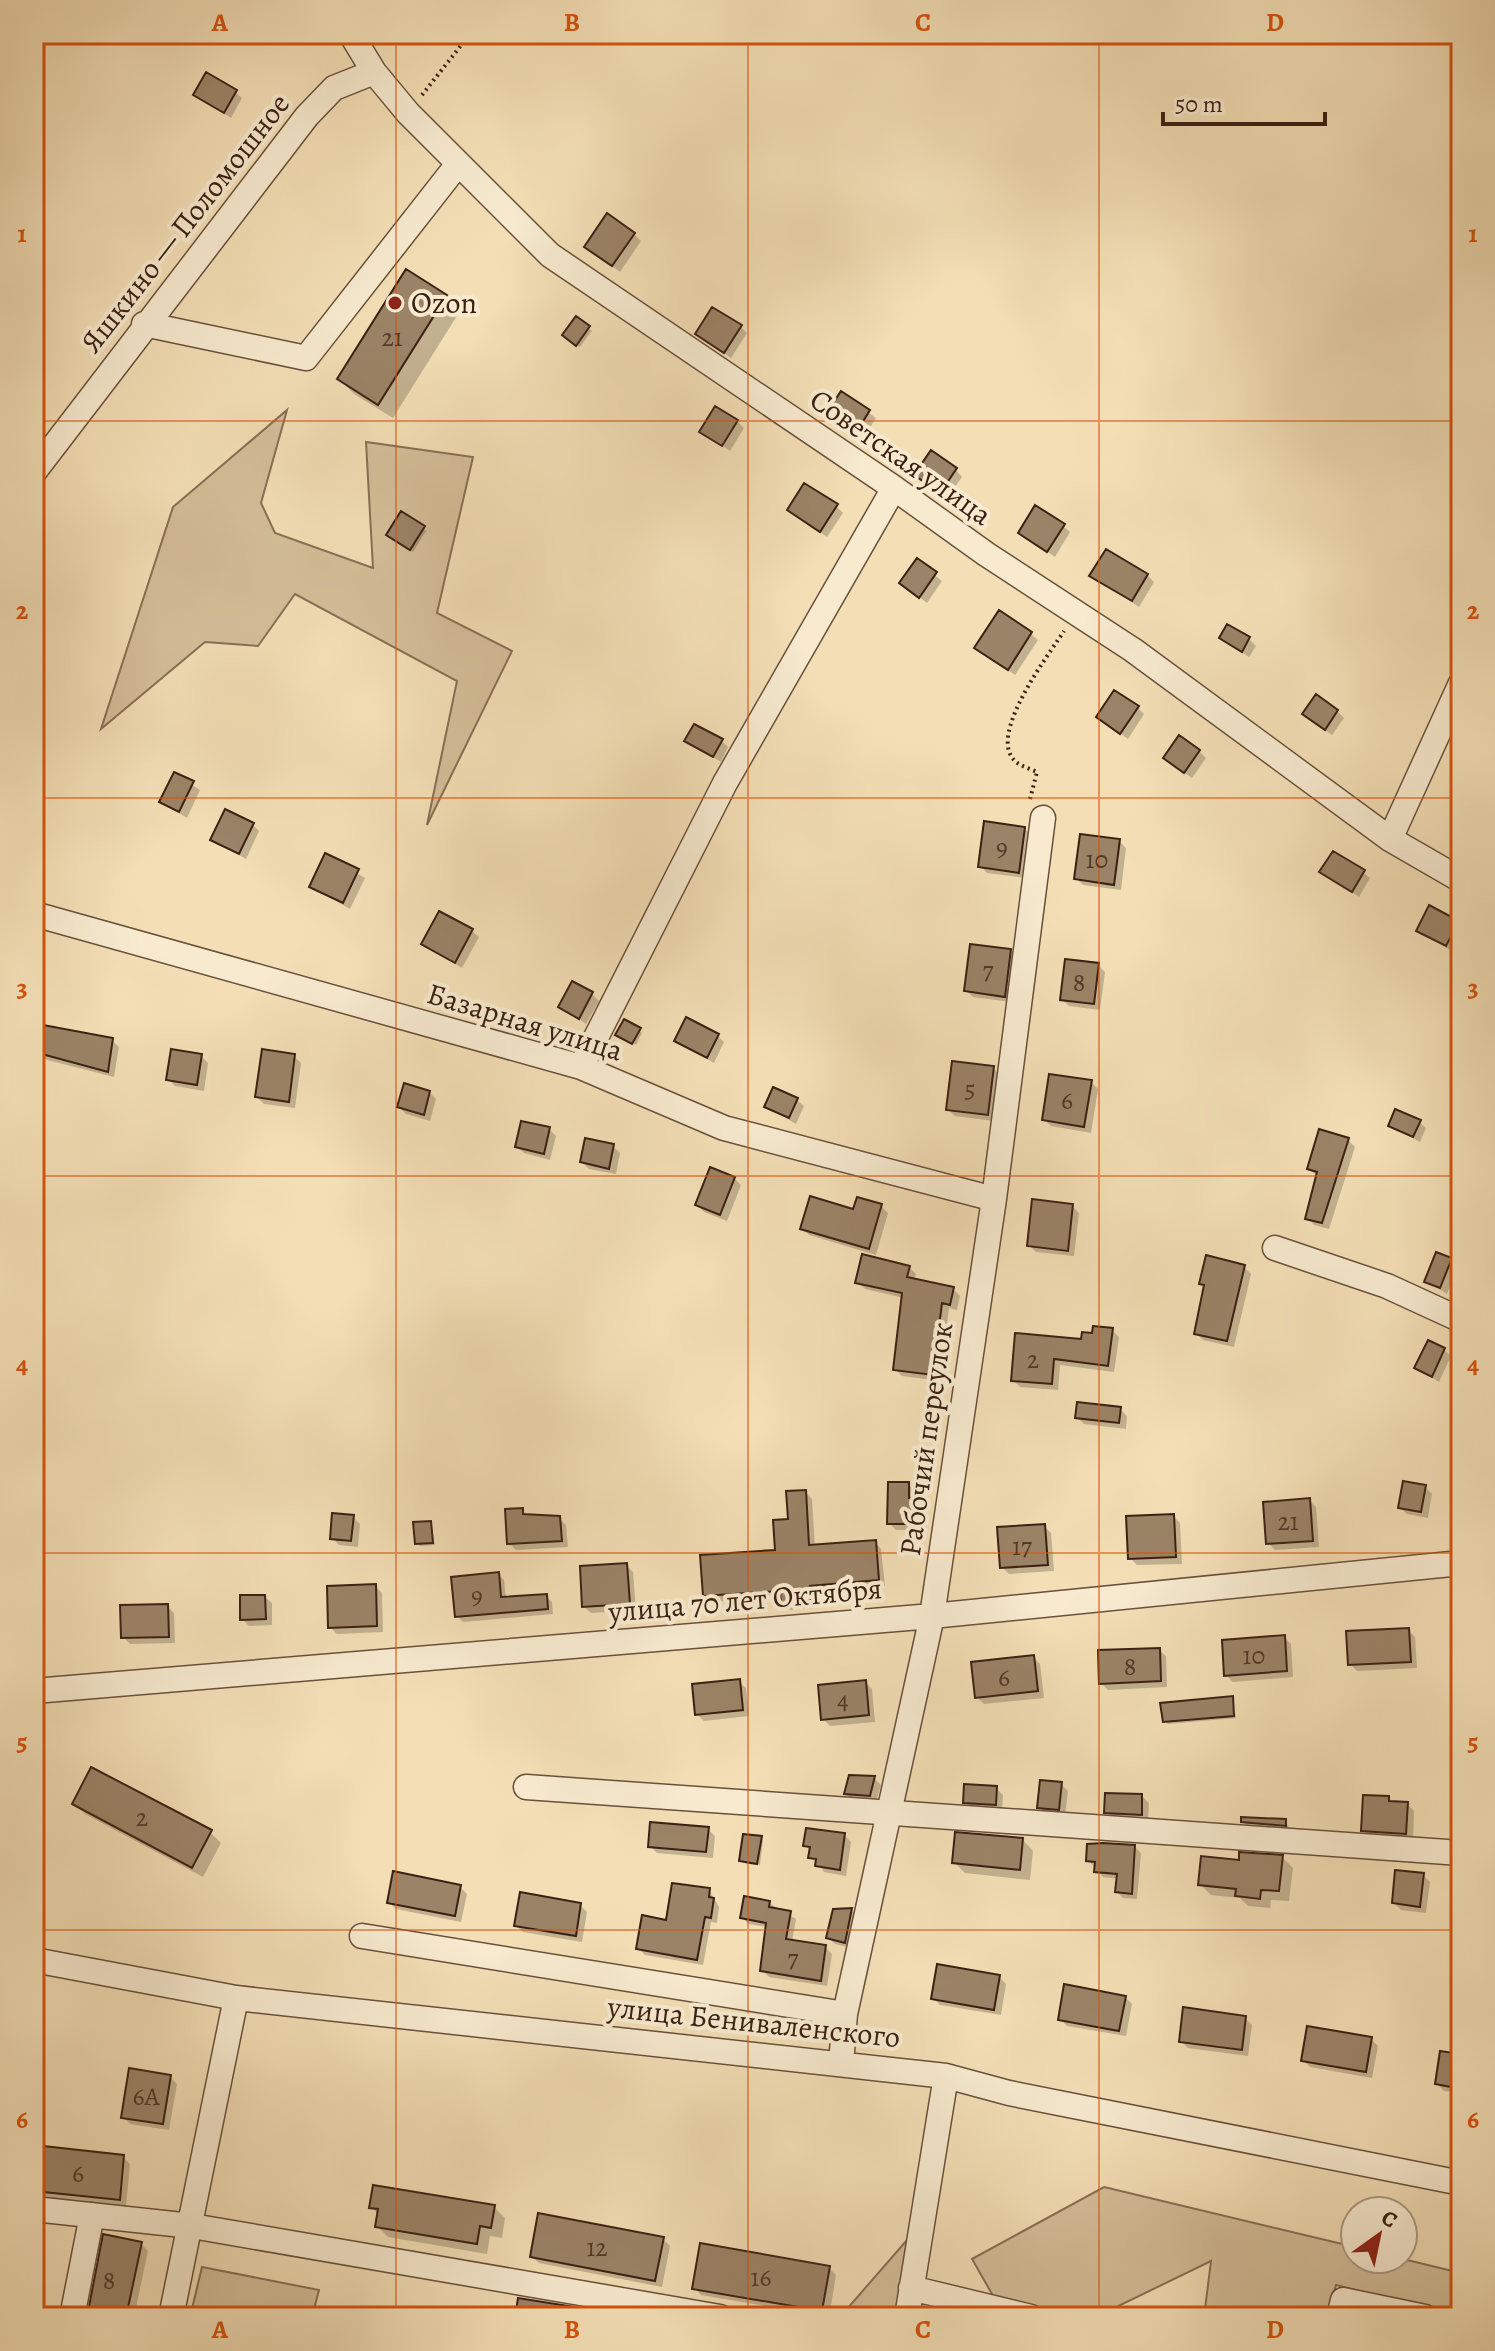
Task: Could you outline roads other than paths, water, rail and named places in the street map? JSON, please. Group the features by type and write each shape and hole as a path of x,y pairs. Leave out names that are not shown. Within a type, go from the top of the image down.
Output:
{"street":[{"name":"Советская улица","path":"351,34 374,72 408,113 550,255 1133,650 1390,839 1461,880"},
{"name":"Яшкино — Поломошное","path":"34,472 144,324 307,116 334,88 374,72"},
{"path":"144,324 306,358 458,164"},
{"path":"581,1067 725,783 894,488"},
{"path":"1390,839 1461,683"},
{"name":"Рабочий переулок","path":"841,2064 845,2014 932,1616 994,1199 1043,818"},
{"name":"Базарная улица","path":"34,914 581,1067 724,1128 994,1199"},
{"path":"1275,1248 1387,1286 1461,1320"},
{"name":"улица 70 лет Октября","path":"34,1691 932,1616 1461,1563"},
{"path":"526,1787 740,1799 889,1815 1461,1853"},
{"path":"362,1936 845,2014"},
{"name":"улица Бениваленского","path":"34,1960 236,1998 946,2076 1009,2093 1461,2183"},
{"path":"171,2317 192,2226 236,1998"},
{"path":"907,2317 946,2076"},
{"path":"34,2209 192,2226 720,2317"},
{"path":"72,2317 92,2215"},
{"path":"911,2288 1031,2317"},
{"path":"1339,2317 1343,2300 1425,2317"}],"waterway":[{"path":"1376,34 1381,42 1400,34"}],"place":[{"name":"Ozon","path":"395,303"}]}
